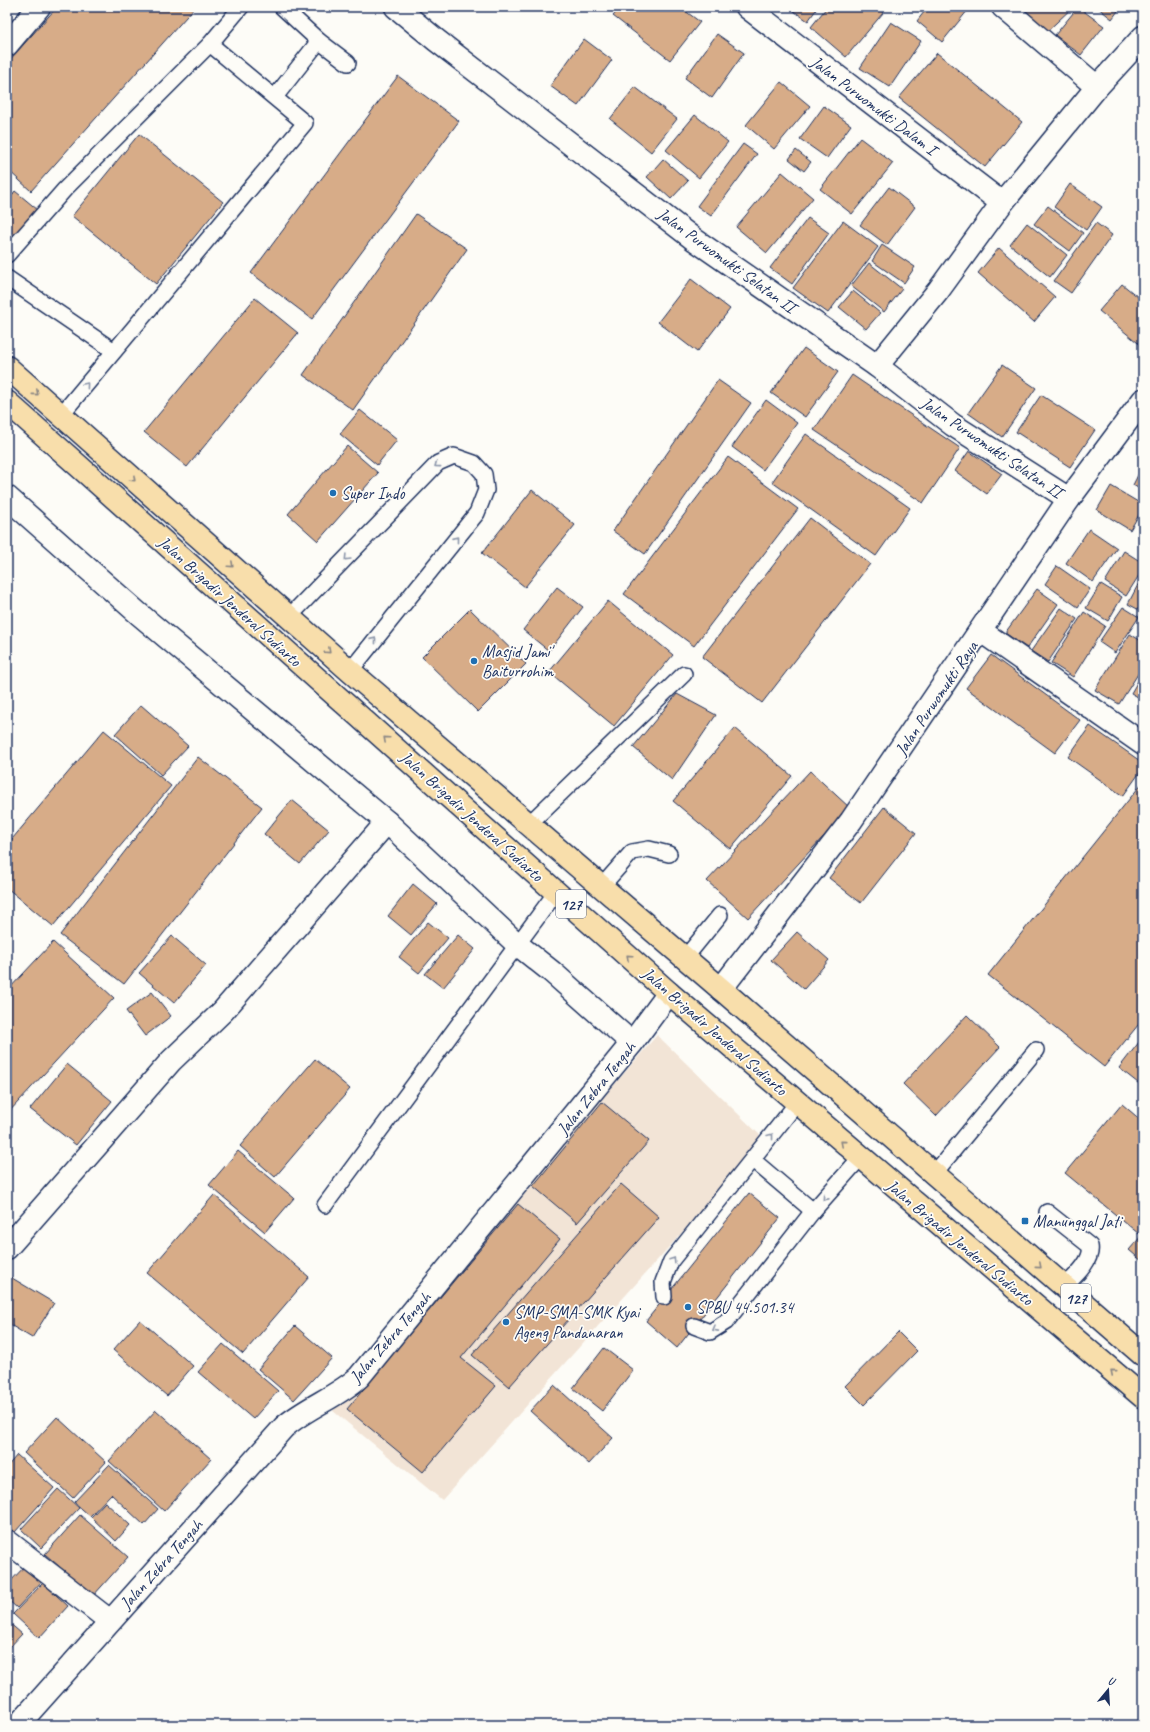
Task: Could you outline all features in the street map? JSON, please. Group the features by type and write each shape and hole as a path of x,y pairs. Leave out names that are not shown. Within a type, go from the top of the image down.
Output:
{"main road":[{"name":"Jalan Brigadir Jenderal Sudiarto","path":"7,367 350,671 602,886 1143,1355"},
{"name":"Jalan Brigadir Jenderal Sudiarto","path":"7,402 552,898 669,993 860,1158 1143,1397"}],"street":[{"path":"7,45 39,7"},
{"name":"Jalan Purwomukti Selatan II","path":"396,7 436,40 695,240 877,366 953,425 1069,499"},
{"name":"Jalan Purwomukti Dalam I","path":"747,7 1002,203"},
{"path":"1003,7 1097,87"},
{"path":"877,366 938,291 1002,203 1097,87 1143,37"},
{"name":"Jalan Purwomukti Raya","path":"721,989 851,821 1069,499 1140,411"},
{"path":"7,498 139,614 387,822 522,940 552,972 632,1043"},
{"path":"981,631 1143,744"},
{"path":"7,1248 171,1061 223,1010 387,822"},
{"name":"Jalan Zebra Tengah","path":"18,1725 284,1427 301,1414 343,1389 359,1377 632,1043 669,993"},
{"path":"7,1541 110,1621"}],"lane":[{"path":"7,255 65,189 210,44 241,7"},
{"path":"282,7 319,41 348,64"},
{"path":"275,97 319,41"},
{"path":"61,415 305,123 210,44"},
{"path":"7,278 114,351"},
{"path":"289,617 438,462 454,456 474,463 484,474 486,490 477,513 350,671"},
{"path":"529,824 684,674"},
{"path":"602,886 632,852 649,849 669,854"},
{"path":"325,1205 552,898"},
{"path":"685,958 720,915"},
{"path":"934,1174 1036,1050"},
{"path":"664,1297 663,1282 671,1262 798,1103"},
{"path":"694,1326 710,1332 726,1322 813,1211 860,1158"},
{"path":"753,1160 813,1211"},
{"path":"1047,1212 1090,1246 1092,1253 1064,1287"}],"shaded area":[{"name":"SMP-SMA-SMK Kyai Ageng Pandanaran","path":"657,1035 765,1140 442,1500 333,1411"}],"building":[{"path":"57,7 195,7 31,191 7,169 7,63"},
{"path":"481,7 489,7 486,11"},
{"path":"621,7 680,7 700,22 670,60 613,16"},
{"path":"788,7 818,7 808,21"},
{"path":"827,7 877,7 883,13 846,57 811,27"},
{"path":"928,7 964,7 968,10 942,42 917,21"},
{"path":"1013,7 1073,7 1041,37"},
{"path":"1078,7 1104,26 1081,55 1055,35"},
{"path":"1097,7 1113,7 1118,11 1112,19"},
{"path":"891,22 921,41 890,87 860,68"},
{"path":"717,34 744,53 712,98 685,78"},
{"path":"584,39 612,60 578,106 550,86"},
{"path":"937,53 1022,122 985,167 899,98"},
{"path":"398,76 459,121 312,319 251,273"},
{"path":"781,82 810,106 774,149 746,125"},
{"path":"635,87 677,119 651,152 610,119"},
{"path":"824,106 851,125 827,158 800,139"},
{"path":"695,115 728,142 699,178 666,150"},
{"path":"139,134 223,202 156,284 72,216"},
{"path":"860,138 893,163 852,214 820,189"},
{"path":"743,144 757,154 711,216 697,206"},
{"path":"796,150 811,162 804,171 789,159"},
{"path":"663,159 688,181 671,199 647,177"},
{"path":"782,172 813,198 767,253 736,227"},
{"path":"1070,184 1102,207 1086,230 1054,207"},
{"path":"889,187 915,207 887,245 860,225"},
{"path":"15,191 38,210 15,239 7,233 7,202"},
{"path":"1048,206 1083,233 1070,251 1034,224"},
{"path":"416,214 467,249 353,410 303,375"},
{"path":"808,218 829,233 792,284 770,268"},
{"path":"843,221 878,247 828,313 793,288"},
{"path":"1027,223 1067,255 1050,277 1010,245"},
{"path":"1096,223 1112,235 1071,293 1054,281"},
{"path":"882,245 915,267 904,283 872,261"},
{"path":"999,248 1055,297 1034,322 978,273"},
{"path":"869,263 902,289 884,312 851,286"},
{"path":"691,279 730,309 697,352 658,322"},
{"path":"1122,284 1143,301 1143,347 1099,311"},
{"path":"853,291 880,313 866,329 839,307"},
{"path":"255,298 298,333 187,467 144,432"},
{"path":"804,348 838,372 805,417 771,393"},
{"path":"1002,365 1036,388 1002,437 968,413"},
{"path":"852,375 960,448 923,503 814,430"},
{"path":"718,380 751,403 645,554 613,531"},
{"path":"1041,395 1095,430 1070,467 1016,432"},
{"path":"766,400 797,423 763,470 732,447"},
{"path":"360,410 397,440 377,465 340,434"},
{"path":"806,434 910,508 876,556 772,482"},
{"name":"Super Indo","path":"347,446 378,473 318,541 288,514"},
{"path":"969,451 1002,474 987,494 955,471"},
{"path":"728,457 798,509 694,646 624,594"},
{"path":"1143,465 1143,491 1133,485"},
{"path":"1111,486 1143,505 1143,508 1130,530 1097,510"},
{"path":"532,490 575,525 525,587 482,553"},
{"path":"810,518 870,564 762,703 702,657"},
{"path":"1089,529 1117,548 1093,582 1066,563"},
{"path":"1124,551 1143,563 1143,569 1126,596 1105,582"},
{"path":"1057,566 1090,589 1078,607 1045,584"},
{"path":"1143,575 1143,612 1128,604"},
{"path":"1101,584 1122,597 1108,621 1086,608"},
{"path":"557,587 583,607 549,651 523,630"},
{"path":"1037,589 1058,604 1027,648 1005,633"},
{"path":"608,601 673,655 614,726 549,672"},
{"path":"1123,607 1139,617 1115,653 1099,642"},
{"path":"1061,608 1077,619 1048,662 1031,651"},
{"name":"Masjid Jami' Baiturrohim","path":"470,609 526,664 478,712 422,657"},
{"path":"1084,612 1105,626 1073,677 1051,663"},
{"path":"1130,634 1143,642 1143,666 1119,704 1095,690"},
{"path":"991,655 1080,720 1055,753 966,688"},
{"path":"1143,672 1143,700 1131,693"},
{"path":"677,694 716,715 672,780 633,747"},
{"path":"141,705 188,746 161,775 115,734"},
{"path":"1090,726 1143,763 1143,768 1123,796 1068,757"},
{"path":"735,728 792,776 730,849 673,801"},
{"path":"104,730 171,786 53,926 7,888 7,845"},
{"path":"198,757 262,807 124,984 60,935"},
{"path":"810,771 850,808 748,918 707,881"},
{"path":"1143,782 1143,1019 1104,1067 988,975"},
{"path":"292,800 329,830 300,864 264,834"},
{"path":"884,807 916,833 861,903 829,878"},
{"path":"413,884 437,904 411,935 388,916"},
{"path":"428,922 448,938 419,973 399,957"},
{"path":"797,932 829,960 804,989 771,960"},
{"path":"458,935 475,949 443,988 425,974"},
{"path":"172,936 206,965 174,1003 139,973"},
{"path":"53,942 114,998 7,1114 7,991"},
{"path":"152,992 171,1016 145,1036 126,1011"},
{"path":"967,1015 1000,1047 936,1116 903,1084"},
{"path":"1143,1037 1143,1087 1119,1068"},
{"path":"315,1059 350,1089 275,1177 240,1146"},
{"path":"67,1064 112,1101 76,1145 30,1109"},
{"path":"602,1102 649,1141 577,1223 533,1186"},
{"path":"1122,1104 1143,1122 1143,1229 1139,1234 1065,1173"},
{"path":"238,1151 294,1198 265,1232 209,1185"},
{"path":"621,1184 659,1217 509,1387 472,1355"},
{"path":"749,1193 780,1218 677,1348 646,1321"},
{"path":"214,1195 309,1277 243,1354 147,1273"},
{"path":"518,1204 560,1239 461,1358 496,1386 423,1472 347,1409"},
{"path":"1143,1234 1143,1262 1129,1250"},
{"path":"7,1275 54,1303 32,1338 7,1323"},
{"path":"140,1320 193,1366 167,1396 113,1350"},
{"path":"295,1326 332,1358 294,1400 258,1369"},
{"path":"898,1332 917,1351 864,1405 845,1386"},
{"path":"223,1344 278,1391 253,1419 198,1372"},
{"path":"604,1348 633,1370 602,1411 573,1388"},
{"path":"554,1385 613,1438 589,1464 530,1411"},
{"path":"156,1410 211,1459 164,1511 109,1461"},
{"path":"57,1417 106,1462 73,1498 24,1453"},
{"path":"17,1455 54,1488 15,1532 7,1525 7,1467"},
{"path":"109,1465 158,1509 144,1525 111,1494 90,1516 74,1502"},
{"path":"58,1489 79,1508 41,1548 21,1529"},
{"path":"105,1502 130,1525 116,1541 91,1517"},
{"path":"80,1515 128,1557 93,1596 45,1554"},
{"path":"27,1564 44,1579 17,1608 7,1599 7,1585"},
{"path":"43,1583 68,1606 39,1638 13,1614"},
{"path":"7,1621 22,1634 7,1650"}],"place":[{"name":"Super Indo","path":"333,493"},
{"name":"Masjid Jami' Baiturrohim","path":"474,661"},
{"name":"Manunggal Jati","path":"1025,1221"},
{"name":"SPBU 44.501.34","path":"688,1307"},
{"name":"SMP-SMA-SMK Kyai Ageng Pandanaran","path":"506,1322"}]}
